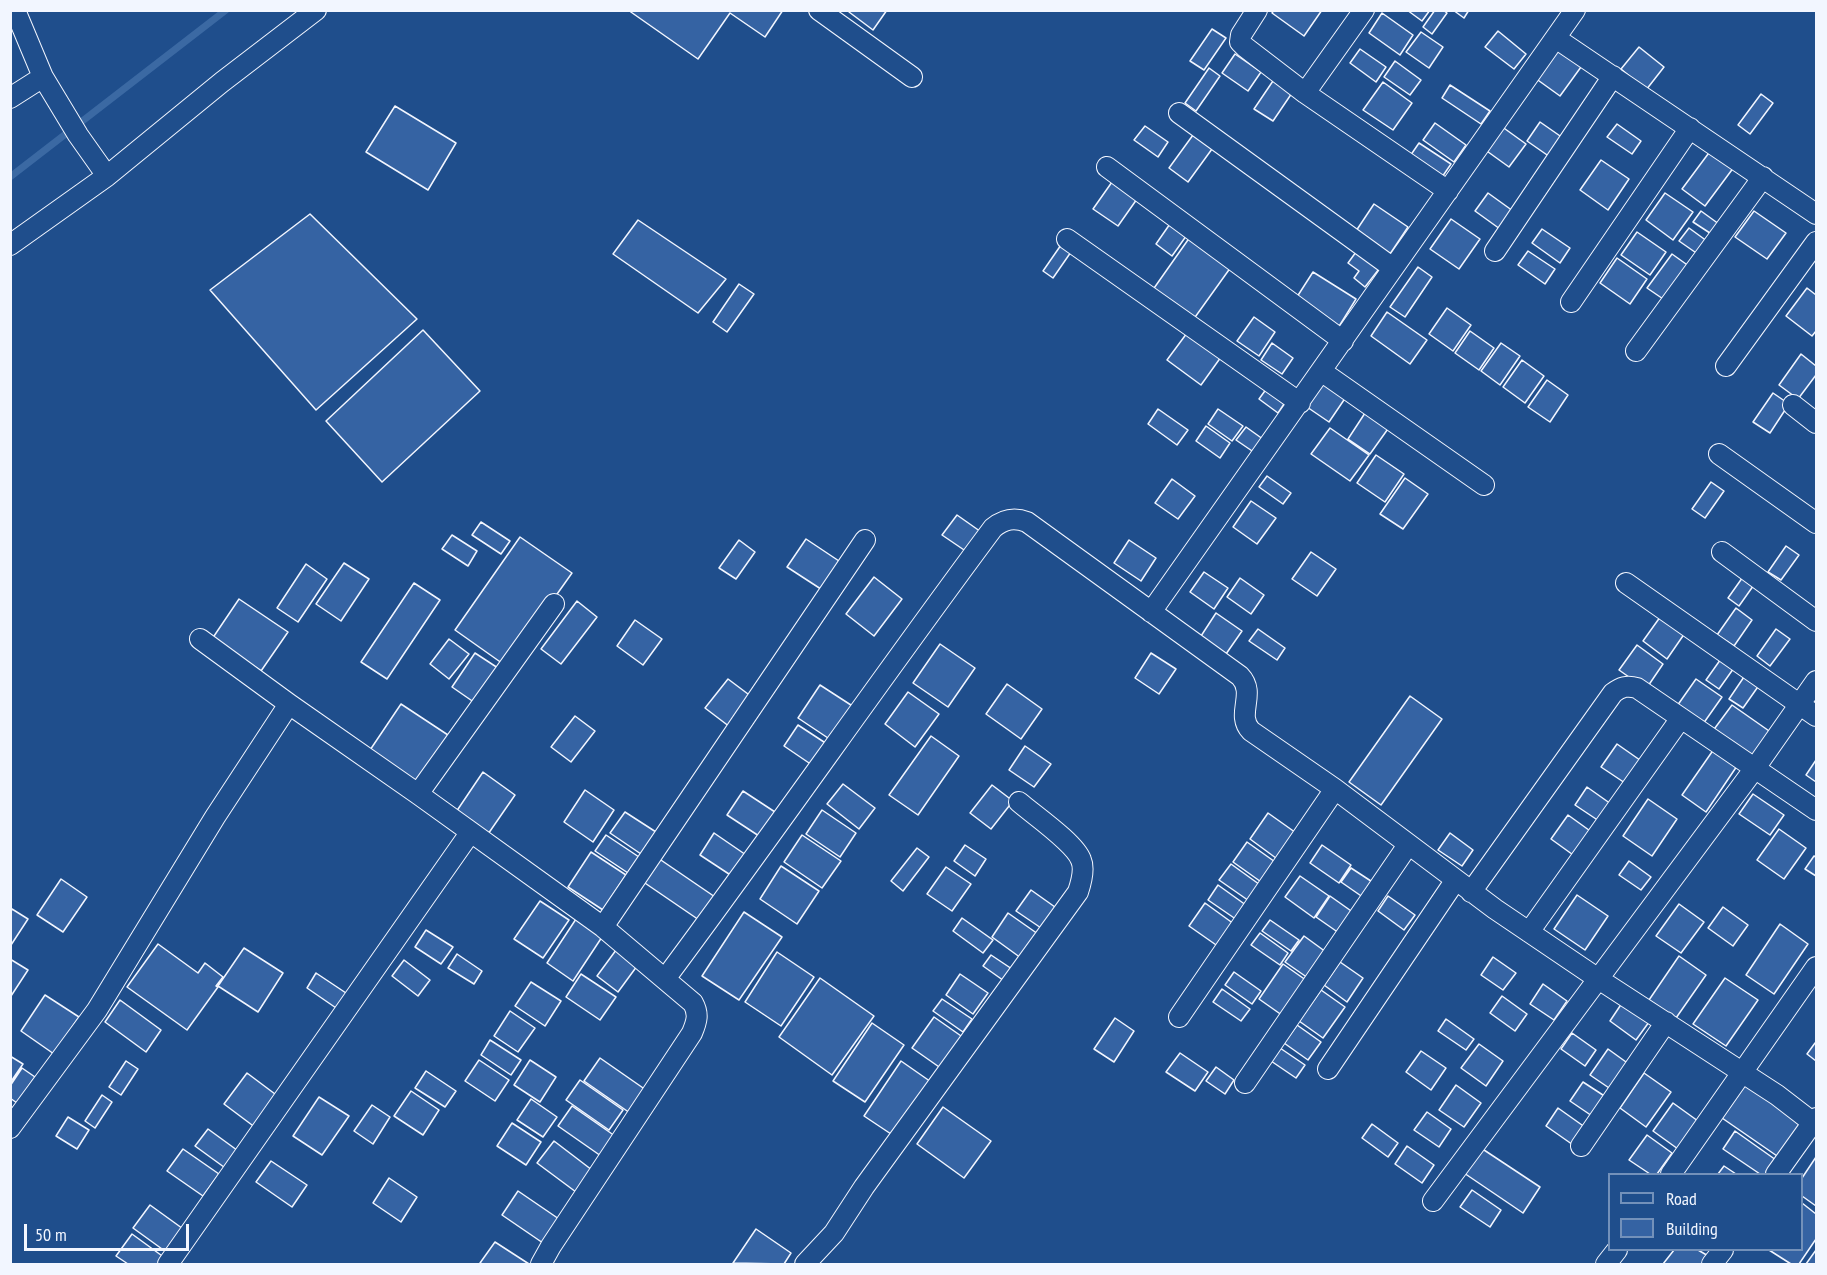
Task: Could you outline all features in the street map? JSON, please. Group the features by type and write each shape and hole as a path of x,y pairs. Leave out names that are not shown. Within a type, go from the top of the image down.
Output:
{"street":[{"path":"15,10 43,77 78,135 108,176"},
{"path":"10,246 108,176 222,82 316,10"},
{"path":"819,10 912,77"},
{"path":"1257,10 1241,35 1240,42 1305,93 1448,191"},
{"path":"1305,93 1364,10"},
{"path":"1151,612 1557,39 1575,10"},
{"path":"1557,39 1816,214"},
{"path":"1495,251 1612,76"},
{"path":"10,98 43,77"},
{"path":"1179,113 1393,268"},
{"path":"1571,302 1690,128"},
{"path":"1107,167 1343,341"},
{"path":"1636,351 1763,177"},
{"path":"1067,239 1300,403"},
{"path":"1726,366 1816,242"},
{"path":"1322,371 1484,485"},
{"path":"1793,405 1816,423"},
{"path":"1719,454 1816,523"},
{"path":"665,979 993,528 1001,521 1019,519 1027,522 1246,682 1248,695 1244,718 1245,725 1251,731 1335,789 1463,887 1815,1122 1777,1173"},
{"path":"603,927 865,540"},
{"path":"1722,552 1816,621"},
{"path":"1626,583 1808,710"},
{"path":"418,794 554,604"},
{"path":"200,639 289,705 603,927 693,1003 698,1012 692,1033 551,1245 541,1264"},
{"path":"1433,1201 1755,768 1808,710 1816,681"},
{"path":"1328,1069 1463,887 1613,693 1620,688 1631,686 1637,688 1816,810"},
{"path":"10,1128 97,1010 215,817 289,705"},
{"path":"1529,932 1681,718"},
{"path":"1179,1017 1335,789"},
{"path":"806,1264 834,1233 864,1187 1078,892 1082,861 1076,851 1019,802"},
{"path":"168,1264 470,833"},
{"path":"1245,1083 1408,845"},
{"path":"1672,1173 1816,967"},
{"path":"1581,1146 1666,1022"},
{"path":"1606,1264 1616,1251"},
{"path":"1712,1264 1722,1251"}],"building":[{"path":"628,10 783,10 765,37 730,13 698,59"},
{"path":"851,10 887,10 873,30 849,12"},
{"path":"1274,10 1322,10 1304,36 1272,13"},
{"path":"1407,10 1430,10 1422,21"},
{"path":"1435,10 1443,10 1447,13 1432,34 1423,27"},
{"path":"1453,10 1469,10 1464,18"},
{"path":"1382,13 1413,35 1400,55 1369,33"},
{"path":"1212,29 1226,38 1204,70 1190,61"},
{"path":"1498,31 1526,54 1514,69 1485,47"},
{"path":"1421,32 1443,47 1429,68 1406,52"},
{"path":"1639,47 1664,67 1646,90 1621,69"},
{"path":"1360,49 1386,67 1376,82 1350,63"},
{"path":"1557,49 1581,67 1560,96 1535,78"},
{"path":"1235,54 1261,72 1248,91 1222,73"},
{"path":"1395,61 1421,80 1410,95 1384,77"},
{"path":"1209,68 1220,76 1196,111 1185,103"},
{"path":"1275,78 1294,90 1273,121 1254,109"},
{"path":"1383,82 1412,103 1393,130 1363,110"},
{"path":"1450,85 1490,111 1481,124 1442,98"},
{"path":"1761,94 1773,103 1750,134 1738,125"},
{"path":"395,106 456,143 428,190 366,152"},
{"path":"1540,122 1563,138 1550,157 1527,141"},
{"path":"1435,123 1466,145 1454,162 1423,140"},
{"path":"1617,124 1641,141 1632,154 1607,137"},
{"path":"1145,126 1168,142 1158,157 1134,140"},
{"path":"1501,126 1526,144 1509,167 1484,149"},
{"path":"1193,135 1212,149 1188,182 1169,168"},
{"path":"1419,143 1451,164 1440,180 1408,159"},
{"path":"1711,150 1734,167 1705,206 1682,189"},
{"path":"1601,160 1629,179 1608,210 1580,190"},
{"path":"1112,182 1137,199 1118,226 1093,209"},
{"path":"1488,193 1513,211 1500,229 1475,211"},
{"path":"1665,193 1693,212 1673,240 1646,220"},
{"path":"1374,204 1408,227 1388,257 1354,234"},
{"path":"1701,211 1723,227 1716,237 1693,222"},
{"path":"1754,211 1786,233 1767,259 1735,237"},
{"path":"310,214 417,319 316,410 210,290"},
{"path":"1451,219 1480,239 1459,269 1430,249"},
{"path":"638,220 726,279 698,313 613,254"},
{"path":"1172,221 1189,232 1172,256 1156,244"},
{"path":"1689,228 1711,244 1702,257 1679,241"},
{"path":"1542,229 1570,248 1560,263 1532,243"},
{"path":"1637,232 1666,252 1650,275 1621,255"},
{"path":"1190,237 1231,267 1193,320 1152,291"},
{"path":"1061,245 1071,252 1053,278 1043,271"},
{"path":"1528,251 1555,269 1545,284 1518,265"},
{"path":"1356,252 1379,269 1365,287 1354,278 1359,271 1348,263"},
{"path":"1672,254 1693,269 1669,303 1647,288"},
{"path":"1617,258 1647,279 1630,304 1600,283"},
{"path":"1418,267 1432,277 1405,317 1390,307"},
{"path":"1313,272 1356,299 1338,328 1295,300"},
{"path":"739,284 754,294 727,332 713,322"},
{"path":"1807,288 1816,295 1816,331 1812,336 1786,316"},
{"path":"1447,308 1471,325 1453,351 1429,334"},
{"path":"1387,312 1427,340 1410,364 1371,336"},
{"path":"1254,317 1275,332 1259,356 1237,341"},
{"path":"423,330 480,391 382,482 326,421"},
{"path":"1470,331 1494,348 1479,370 1455,353"},
{"path":"1187,333 1221,357 1201,385 1167,360"},
{"path":"1272,343 1293,358 1282,374 1261,360"},
{"path":"1501,343 1520,356 1500,385 1481,371"},
{"path":"1801,354 1816,366 1816,375 1798,399 1779,385"},
{"path":"1522,360 1544,376 1525,403 1503,387"},
{"path":"1323,377 1348,394 1329,422 1304,405"},
{"path":"1547,380 1568,395 1550,422 1528,407"},
{"path":"1267,388 1286,401 1278,413 1259,399"},
{"path":"1773,393 1789,404 1770,433 1753,422"},
{"path":"1158,409 1188,430 1177,445 1148,424"},
{"path":"1218,409 1243,426 1232,441 1208,424"},
{"path":"1367,410 1390,426 1370,454 1348,439"},
{"path":"1206,426 1230,443 1220,458 1196,441"},
{"path":"1246,427 1267,442 1258,455 1236,440"},
{"path":"1330,428 1369,455 1350,481 1311,454"},
{"path":"1376,455 1404,474 1385,502 1357,483"},
{"path":"1267,476 1291,493 1283,504 1259,487"},
{"path":"1405,478 1428,494 1403,529 1380,514"},
{"path":"1172,479 1195,496 1178,519 1155,503"},
{"path":"1711,482 1724,491 1705,518 1692,509"},
{"path":"1251,501 1276,518 1257,544 1233,527"},
{"path":"957,515 984,534 970,554 942,535"},
{"path":"481,522 510,541 501,554 472,535"},
{"path":"452,535 477,551 468,566 442,549"},
{"path":"520,537 572,573 506,666 455,630"},
{"path":"806,539 845,565 827,593 787,567"},
{"path":"739,540 755,552 736,579 719,568"},
{"path":"1129,540 1156,558 1141,581 1114,563"},
{"path":"1786,546 1799,555 1781,580 1768,572"},
{"path":"1311,552 1336,569 1317,596 1292,579"},
{"path":"344,563 369,579 341,621 316,604"},
{"path":"306,564 327,579 298,622 277,608"},
{"path":"1204,572 1228,588 1214,609 1190,592"},
{"path":"1745,574 1756,582 1739,606 1728,598"},
{"path":"874,577 902,599 874,636 846,614"},
{"path":"1240,578 1264,595 1251,614 1227,597"},
{"path":"414,583 440,600 387,679 361,662"},
{"path":"239,599 288,632 261,671 212,639"},
{"path":"577,601 597,617 561,664 541,649"},
{"path":"1736,608 1752,620 1734,646 1717,635"},
{"path":"1216,613 1242,631 1226,654 1201,636"},
{"path":"1663,613 1687,630 1667,659 1643,641"},
{"path":"635,620 662,639 643,665 617,646"},
{"path":"1258,629 1285,648 1277,660 1249,641"},
{"path":"1776,629 1790,639 1770,666 1757,656"},
{"path":"449,639 469,654 449,679 430,664"},
{"path":"940,644 975,668 948,707 913,683"},
{"path":"1637,645 1663,664 1646,689 1619,670"},
{"path":"475,653 501,670 478,705 452,687"},
{"path":"1151,653 1176,669 1159,694 1135,678"},
{"path":"1723,656 1736,665 1719,689 1706,680"},
{"path":"1748,671 1762,681 1743,708 1729,699"},
{"path":"728,679 752,697 730,727 705,708"},
{"path":"1696,679 1722,697 1703,724 1677,706"},
{"path":"1007,684 1042,709 1021,739 986,714"},
{"path":"820,685 854,707 831,740 798,718"},
{"path":"908,692 939,714 915,747 885,724"},
{"path":"1410,696 1442,719 1381,805 1349,782"},
{"path":"401,704 448,735 414,787 366,756"},
{"path":"1732,705 1772,733 1752,761 1712,732"},
{"path":"575,716 595,731 571,762 551,747"},
{"path":"798,725 827,744 812,765 784,746"},
{"path":"931,736 959,756 918,815 889,795"},
{"path":"1617,744 1647,765 1631,787 1601,767"},
{"path":"1025,746 1051,764 1034,787 1009,770"},
{"path":"1714,749 1737,766 1706,812 1682,795"},
{"path":"1816,760 1816,782 1806,775"},
{"path":"483,772 515,795 486,837 454,815"},
{"path":"843,784 875,808 859,829 827,804"},
{"path":"992,785 1013,801 991,829 970,813"},
{"path":"1587,787 1611,804 1599,821 1575,805"},
{"path":"585,790 614,810 593,842 564,822"},
{"path":"743,791 775,812 759,836 727,815"},
{"path":"1753,794 1784,815 1770,835 1739,814"},
{"path":"1648,799 1677,819 1652,856 1623,836"},
{"path":"822,810 856,833 840,857 806,834"},
{"path":"625,812 656,832 641,854 610,833"},
{"path":"1268,813 1299,835 1280,861 1250,839"},
{"path":"1568,815 1593,833 1576,857 1551,839"},
{"path":"1779,829 1806,848 1784,879 1757,860"},
{"path":"714,833 749,857 735,878 700,855"},
{"path":"1450,833 1473,850 1462,866 1438,850"},
{"path":"606,835 639,857 628,873 595,851"},
{"path":"802,835 841,861 822,888 784,862"},
{"path":"1247,842 1278,864 1264,884 1233,862"},
{"path":"965,845 986,859 975,876 954,861"},
{"path":"1322,845 1351,865 1339,883 1310,863"},
{"path":"917,848 929,857 903,891 891,881"},
{"path":"591,852 626,875 603,910 568,887"},
{"path":"655,856 718,899 702,922 639,879"},
{"path":"1814,856 1816,857 1816,876 1805,869"},
{"path":"1629,861 1651,877 1641,890 1619,875"},
{"path":"1231,864 1263,887 1252,903 1219,880"},
{"path":"781,866 819,891 797,924 760,899"},
{"path":"946,867 971,884 952,911 927,894"},
{"path":"1351,868 1377,885 1367,900 1341,882"},
{"path":"1300,876 1329,896 1314,918 1285,897"},
{"path":"61,879 87,897 63,932 37,915"},
{"path":"1218,885 1250,908 1240,922 1208,900"},
{"path":"1031,890 1062,912 1047,932 1016,911"},
{"path":"1577,895 1608,916 1585,950 1554,929"},
{"path":"1330,896 1354,913 1339,933 1316,917"},
{"path":"1388,896 1415,915 1404,930 1378,911"},
{"path":"540,901 569,920 543,958 514,939"},
{"path":"1205,903 1234,924 1219,947 1189,926"},
{"path":"1679,904 1704,922 1681,953 1656,936"},
{"path":"1723,907 1748,925 1733,946 1708,928"},
{"path":"12,909 28,919 11,945 10,912"},
{"path":"744,912 782,937 739,1000 702,976"},
{"path":"1008,913 1038,934 1021,958 992,937"},
{"path":"578,916 604,934 573,981 547,963"},
{"path":"962,918 993,940 983,953 953,931"},
{"path":"1270,920 1299,940 1291,951 1262,931"},
{"path":"1780,924 1808,944 1774,994 1746,975"},
{"path":"426,930 453,947 441,964 415,947"},
{"path":"1260,933 1288,953 1280,965 1251,945"},
{"path":"1304,936 1326,952 1308,978 1285,962"},
{"path":"158,944 198,973 205,963 223,977 187,1030 127,987"},
{"path":"619,946 640,962 618,992 597,976"},
{"path":"244,948 283,973 258,1012 218,986"},
{"path":"777,952 814,977 781,1026 745,1002"},
{"path":"457,954 482,971 474,984 448,968"},
{"path":"991,955 1015,971 1007,983 983,966"},
{"path":"1679,956 1706,975 1676,1018 1649,1000"},
{"path":"1493,957 1516,973 1503,990 1481,975"},
{"path":"10,959 28,970 11,996 10,995"},
{"path":"404,960 430,980 418,996 392,976"},
{"path":"1340,962 1363,978 1347,1002 1324,985"},
{"path":"1283,964 1310,983 1286,1018 1259,999"},
{"path":"1234,972 1261,991 1252,1004 1225,985"},
{"path":"316,973 349,995 339,1010 307,988"},
{"path":"581,974 616,997 600,1020 566,997"},
{"path":"960,974 988,993 973,1014 946,995"},
{"path":"820,978 874,1016 832,1075 779,1037"},
{"path":"1725,978 1758,1000 1726,1046 1693,1024"},
{"path":"531,982 561,1001 545,1026 515,1006"},
{"path":"1543,984 1567,1001 1554,1020 1530,1004"},
{"path":"1222,989 1250,1009 1241,1021 1213,1002"},
{"path":"1321,990 1345,1007 1323,1038 1299,1021"},
{"path":"45,995 79,1017 54,1054 21,1031"},
{"path":"1502,996 1527,1014 1515,1031 1490,1013"},
{"path":"942,999 972,1019 963,1032 933,1011"},
{"path":"120,1000 161,1030 146,1052 105,1022"},
{"path":"1622,1003 1649,1022 1636,1040 1610,1021"},
{"path":"510,1011 535,1028 518,1052 494,1036"},
{"path":"934,1017 964,1038 942,1069 912,1048"},
{"path":"1115,1018 1134,1031 1114,1062 1094,1049"},
{"path":"1446,1019 1474,1039 1466,1050 1438,1031"},
{"path":"872,1023 904,1045 865,1102 833,1081"},
{"path":"1297,1025 1321,1042 1308,1060 1284,1043"},
{"path":"1572,1033 1596,1050 1585,1066 1561,1049"},
{"path":"490,1040 521,1060 511,1075 481,1055"},
{"path":"1479,1044 1503,1061 1486,1086 1461,1068"},
{"path":"1816,1044 1816,1061 1807,1054"},
{"path":"1280,1048 1305,1065 1296,1078 1271,1061"},
{"path":"1608,1049 1633,1067 1615,1092 1590,1075"},
{"path":"1421,1051 1446,1068 1431,1090 1406,1072"},
{"path":"1180,1053 1208,1072 1195,1091 1166,1072"},
{"path":"10,1056 23,1064 10,1083"},
{"path":"600,1058 646,1090 630,1113 584,1081"},
{"path":"479,1060 509,1080 495,1101 465,1081"},
{"path":"530,1060 556,1077 540,1102 514,1085"},
{"path":"126,1061 138,1069 121,1095 109,1087"},
{"path":"901,1061 934,1084 897,1138 864,1116"},
{"path":"1216,1067 1234,1080 1225,1094 1206,1081"},
{"path":"22,1068 35,1077 17,1103 10,1098 10,1086"},
{"path":"426,1071 456,1091 445,1107 415,1088"},
{"path":"247,1073 279,1097 256,1128 224,1104"},
{"path":"1644,1073 1671,1092 1646,1127 1620,1108"},
{"path":"580,1080 623,1110 609,1130 566,1100"},
{"path":"1748,1081 1805,1122 1780,1158 1722,1118"},
{"path":"1583,1082 1609,1099 1595,1118 1570,1101"},
{"path":"1456,1085 1481,1103 1464,1127 1439,1110"},
{"path":"411,1091 439,1110 423,1135 394,1116"},
{"path":"102,1095 112,1102 95,1128 85,1121"},
{"path":"319,1097 349,1116 322,1155 293,1136"},
{"path":"531,1099 557,1117 543,1137 517,1120"},
{"path":"1673,1103 1698,1121 1678,1149 1653,1131"},
{"path":"372,1105 390,1117 373,1144 354,1131"},
{"path":"572,1106 615,1136 601,1156 558,1126"},
{"path":"943,1107 991,1141 964,1178 917,1144"},
{"path":"1558,1108 1589,1130 1576,1147 1546,1126"},
{"path":"1427,1112 1451,1129 1439,1147 1414,1130"},
{"path":"68,1117 89,1130 77,1149 56,1136"},
{"path":"512,1123 541,1142 526,1165 497,1146"},
{"path":"1372,1124 1398,1143 1388,1157 1362,1138"},
{"path":"208,1129 241,1153 228,1170 195,1146"},
{"path":"1735,1131 1776,1160 1767,1173 1759,1173 1723,1149"},
{"path":"1647,1135 1672,1153 1658,1173 1648,1173 1629,1160"},
{"path":"554,1141 592,1170 576,1192 537,1163"},
{"path":"1407,1146 1434,1165 1422,1183 1395,1164"},
{"path":"1478,1146 1540,1187 1523,1213 1461,1171"},
{"path":"183,1149 219,1174 203,1196 167,1171"},
{"path":"1816,1157 1816,1206 1803,1197 1803,1176"},
{"path":"271,1161 307,1185 292,1207 256,1182"},
{"path":"1724,1166 1734,1173 1719,1173"},
{"path":"389,1178 417,1197 401,1222 373,1203"},
{"path":"1472,1190 1501,1210 1490,1227 1460,1207"},
{"path":"518,1191 559,1219 543,1243 502,1215"},
{"path":"1803,1204 1816,1214 1816,1239 1799,1264 1791,1264 1771,1251 1803,1251"},
{"path":"150,1205 186,1231 169,1254 133,1228"},
{"path":"756,1229 791,1253 784,1264 733,1263"},
{"path":"132,1234 165,1258 161,1264 128,1264 116,1256"},
{"path":"495,1242 529,1264 480,1263"},
{"path":"1816,1250 1816,1264 1806,1264"},
{"path":"1673,1251 1700,1251 1710,1257 1705,1264 1663,1264"}],"waterway":[{"path":"10,177 226,10"}]}
